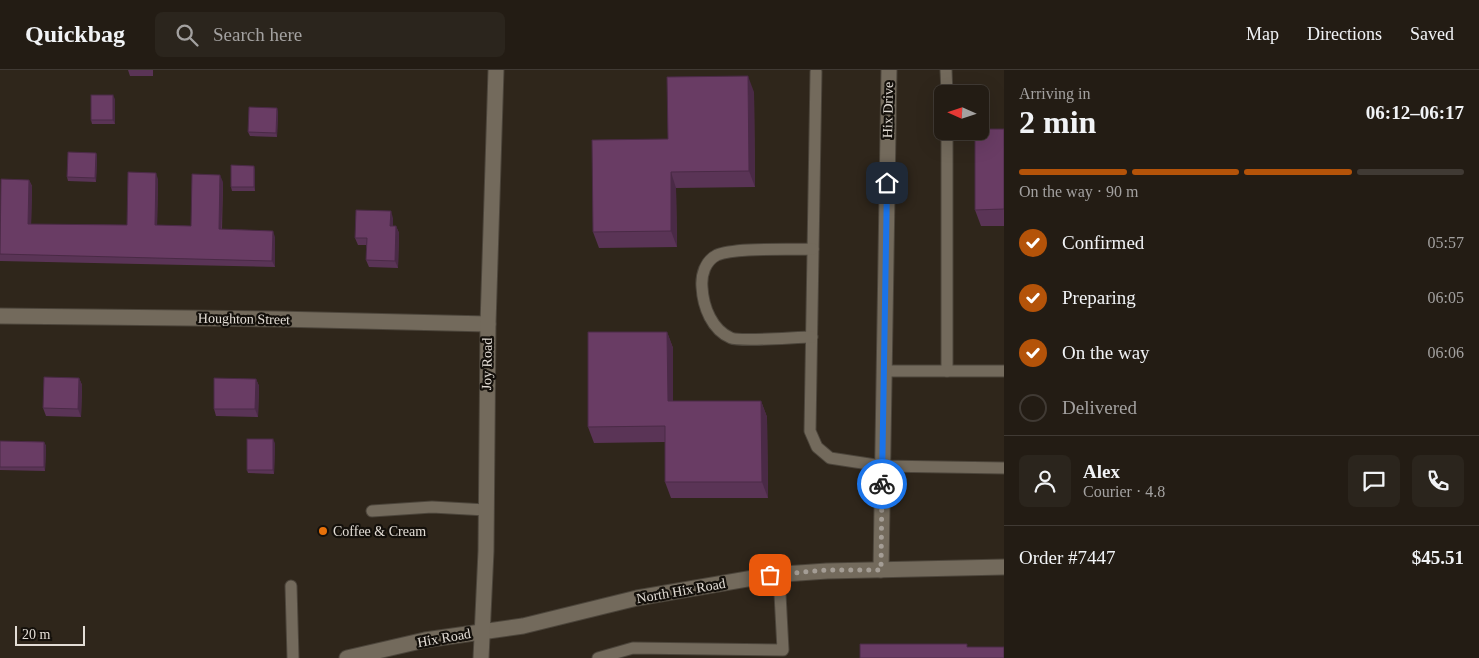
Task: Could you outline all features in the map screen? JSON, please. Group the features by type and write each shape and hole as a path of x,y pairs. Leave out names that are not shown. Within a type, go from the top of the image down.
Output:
{"street":[{"name":"Joy Road","path":"481,658 486,510 488,324 496,70"},
{"name":"Hix Drive","path":"881,570 889,70"},
{"name":"Houghton Street","path":"0,316 293,319 488,324"},
{"name":"North Hix Road","path":"482,632 523,626 637,598 779,575 827,570 1004,567"},
{"name":"Hix Road","path":"347,658 363,656 426,640 482,632"}],"lane":[{"path":"946,70 946,85"},
{"path":"816,72 810,431 817,447 830,458 882,466 1004,468"},
{"path":"947,140 947,371"},
{"path":"812,337 732,339 719,331 708,316 702,293 701,277 707,263 718,255 733,252 813,249"},
{"path":"884,371 1004,371"},
{"path":"372,511 432,506 486,510"},
{"path":"598,658 633,648 783,654 779,575"},
{"path":"291,586 292,658"}],"building":[{"path":"748,76 749,171 671,172 671,231 593,232 592,140 668,139 667,77"},
{"path":"91,95 113,95 113,120 91,120"},
{"path":"249,107 277,108 276,133 248,132"},
{"path":"989,129 1004,129 1004,209 975,210 975,140 989,140"},
{"path":"68,152 96,153 95,178 67,177"},
{"path":"231,165 254,166 254,187 231,187"},
{"path":"128,172 156,173 155,225 191,226 192,174 220,175 219,229 273,231 272,261 0,254 1,179 29,180 28,224 127,225"},
{"path":"356,210 391,211 390,226 396,226 395,261 366,260 367,238 355,238"},
{"path":"588,332 667,332 668,401 761,401 762,482 665,482 665,426 588,427"},
{"path":"44,377 79,378 78,409 43,408"},
{"path":"214,378 256,379 255,409 214,409"},
{"path":"247,439 273,439 273,470 247,470"},
{"path":"0,441 44,442 44,467 0,467"},
{"path":"860,644 967,644 967,647 1004,647 1004,658 860,658"}],"way so far":[{"path":"770,575 827,570 881,570 882,484"}],"place":[{"name":"Coffee & Cream","path":"323,531"}],"route":[{"path":"882,484 887,183"}]}
